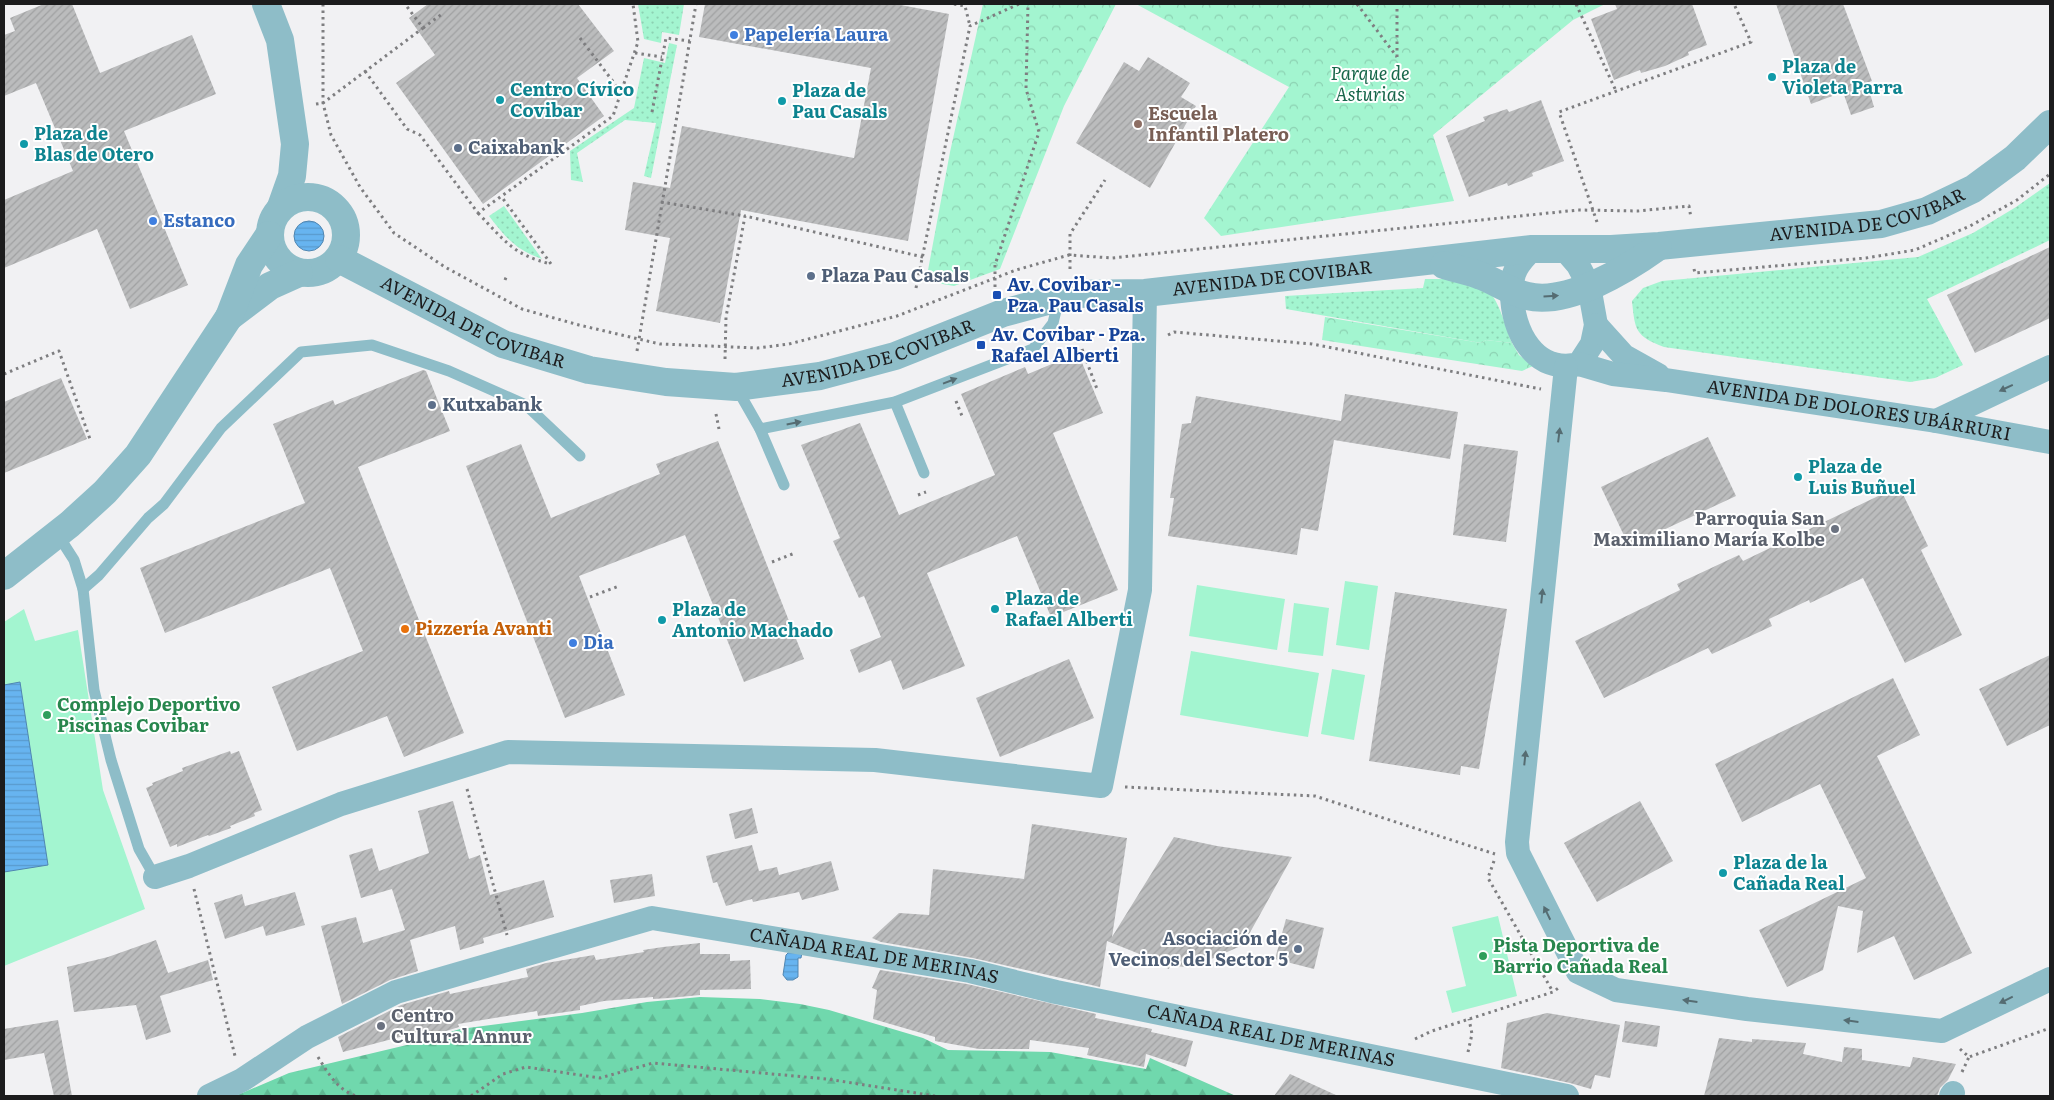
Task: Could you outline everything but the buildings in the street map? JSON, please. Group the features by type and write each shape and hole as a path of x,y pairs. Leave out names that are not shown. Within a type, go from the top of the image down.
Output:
{"street":[{"path":"266,4 280,40"},
{"path":"283,4 280,40 295,144 292,176 280,207 272,220 269,235 271,248 277,259 287,268 299,273 314,274 328,269 339,259 346,245 346,229 341,214 330,203 295,144"},
{"name":"AVENIDA DE COVIBAR","path":"339,259 503,344 589,370 666,382 736,387 820,376 895,356 1003,313 1073,294 1145,293 1532,249 1565,250 1659,246 1881,224 1927,211 1973,189 2015,158 2050,124"},
{"path":"280,207 296,198 305,197 314,197 330,203"},
{"path":"4,576 58,535 105,492 138,456 229,317 249,265 269,235"},
{"name":"AVENIDA DE COVIBAR","path":"1434,261 1480,275 1512,291 1528,296 1554,298 1589,286 1639,260 1659,246"},
{"name":"AVENIDA DE DOLORES UBÁRRURI","path":"1532,249 1519,263 1513,275 1512,312 1520,335 1528,347 1545,360 1613,374 1666,380 1936,422 2050,442"},
{"path":"1565,250 1578,265 1589,286 1596,325 1592,344 1572,365 1521,802 1507,854 1578,972 1616,990 1747,1008 1942,1031 2050,980"},
{"path":"229,317 270,286 299,273"},
{"path":"155,877 189,866 341,804 508,752 875,760 1101,786 1140,590 1145,293"},
{"name":"AVENIDA DE DOLORES UBÁRRURI","path":"1596,325 1624,356 1666,380"},
{"path":"1936,422 2050,367"},
{"name":"CAÑADA REAL DE MERINAS","path":"209,1096 242,1080 307,1037 396,992 652,918 970,971 1056,992 1567,1096"}],"lane":[{"path":"760,430 895,402 1033,349 1053,323 1059,298"},
{"path":"83,589 99,575 148,518 164,504 221,428 301,352 372,345 449,371 526,405 580,456"},
{"path":"736,387 760,430 784,485"},
{"path":"895,402 924,473"},
{"path":"58,535 74,560 83,589 94,690 111,760 139,849 155,877"}],"path":[{"path":"323,4 323,103 331,135 360,187 394,233 445,267 522,309 660,344 758,348 789,344 897,316 994,278 1069,255 1112,258 1578,210 1656,210 1689,206 1692,225"},
{"path":"405,4 423,28"},
{"path":"478,213 613,116 638,42 633,4"},
{"path":"637,351 696,4"},
{"path":"916,288 970,26 965,6 954,4"},
{"path":"970,26 1019,4"},
{"path":"995,288 995,265 1039,132 1026,89 1028,4"},
{"path":"1357,4 1397,57 1398,4"},
{"path":"1576,4 1616,91"},
{"path":"1598,227 1560,112 1751,42 1734,4"},
{"path":"309,105 323,103 442,14"},
{"path":"580,38 621,92"},
{"path":"652,112 666,38 690,41"},
{"path":"635,53 662,57"},
{"path":"365,71 407,130 420,135 478,213 506,244 530,259 551,264 502,196"},
{"path":"530,170 533,173"},
{"path":"1070,271 1070,234 1105,180"},
{"path":"661,202 745,216 923,257"},
{"path":"725,359 726,317 745,216"},
{"path":"505,280 507,275"},
{"path":"1166,336 1174,332 1312,344 1546,390"},
{"path":"1082,349 1097,389"},
{"path":"4,374 59,351 92,442"},
{"path":"956,401 962,416"},
{"path":"716,414 719,429"},
{"path":"918,495 926,492"},
{"path":"772,562 795,553"},
{"path":"590,597 619,586"},
{"path":"461,767 513,958"},
{"path":"1101,786 1315,796 1507,854 1488,878 1553,992"},
{"path":"189,866 242,1080"},
{"path":"1379,1058 1432,1031 1553,992 1578,972"},
{"path":"1463,1074 1472,1034 1470,1019"},
{"path":"1942,1031 1969,1057 2050,1028"},
{"path":"307,1037 332,1080 352,1095 357,1096"},
{"path":"471,1096 503,1074 526,1067 600,1078 652,1063 827,1079 935,1096"}],"green space":[{"path":"638,4 684,4 679,35 662,32 661,43 644,39"},
{"path":"983,4 1116,4 1064,106 1000,269 954,286 926,281 950,152"},
{"name":"Parque de Asturias","path":"1136,4 1605,4 1573,20 1433,135 1454,201 1221,236 1204,218 1289,87"},
{"path":"669,43 677,45 651,178 644,176 656,123 625,120 577,153 583,182 571,180 570,151 634,108 644,58 665,63"},
{"path":"2050,183 2050,240 1927,299 1963,365 1935,378 1910,382 1664,347 1647,339 1638,331 1634,319 1632,301 1643,288 1662,281 1918,257 1973,233 2016,207"},
{"path":"504,206 542,259 518,247 500,230 489,216"},
{"path":"1425,279 1465,281 1487,290 1499,307 1512,343 1486,340 1481,343 1286,309 1285,296 1423,288"},
{"path":"1325,317 1481,343 1486,340 1512,343 1519,355 1533,366 1522,371 1322,340"},
{"path":"1345,581 1378,586 1369,650 1336,645"},
{"path":"1197,585 1285,599 1277,650 1189,636"},
{"path":"1294,603 1329,608 1323,656 1288,652"},
{"name":"Complejo Deportivo Piscinas Covibar","path":"24,609 35,641 78,630 103,790 145,909 4,966 4,622"},
{"path":"1191,651 1319,673 1308,737 1180,715"},
{"path":"1332,669 1365,675 1354,740 1321,734"},
{"name":"Pista Deportiva de Barrio Cañada Real","path":"1498,916 1517,996 1452,1013 1446,991 1466,986 1452,927"},
{"path":"700,997 760,999 829,1010 923,1038 948,1050 1050,1052 1146,1069 1150,1058 1236,1096 235,1096 289,1073 411,1044 460,1029 582,1013 647,1002"}],"water":[{"path":"309,221 320,225 324,236 320,247 309,251 298,247 294,236 298,225"},
{"path":"20,682 48,865 4,872 4,685"},
{"path":"790,951 802,952 801,958 798,958 798,977 793,980 787,980 783,975 786,955"}],"place":[{"name":"Papelería Laura","path":"734,35"},
{"name":"Plaza de Violeta Parra","path":"1772,77"},
{"name":"Centro Cívico Covibar","path":"500,100"},
{"name":"Plaza de Pau Casals","path":"782,101"},
{"name":"Escuela Infantil Platero","path":"1138,124"},
{"name":"Plaza de Blas de Otero","path":"24,144"},
{"name":"Caixabank","path":"458,148"},
{"name":"Estanco","path":"153,221"},
{"name":"Plaza Pau Casals","path":"811,276"},
{"name":"Av. Covibar - Pza. Pau Casals","path":"997,295"},
{"name":"Av. Covibar - Pza. Rafael Alberti","path":"981,345"},
{"name":"Kutxabank","path":"432,405"},
{"name":"Plaza de Luis Buñuel","path":"1798,477"},
{"name":"Parroquia San Maximiliano María Kolbe","path":"1835,529"},
{"name":"Plaza de Rafael Alberti","path":"995,609"},
{"name":"Plaza de Antonio Machado","path":"662,620"},
{"name":"Pizzería Avanti","path":"405,629"},
{"name":"Dia","path":"573,643"},
{"name":"Complejo Deportivo Piscinas Covibar","path":"47,715"},
{"name":"Plaza de la Cañada Real","path":"1723,873"},
{"name":"Asociación de Vecinos del Sector 5","path":"1298,949"},
{"name":"Pista Deportiva de Barrio Cañada Real","path":"1483,956"},
{"name":"Centro Cultural Annur","path":"381,1026"}]}
